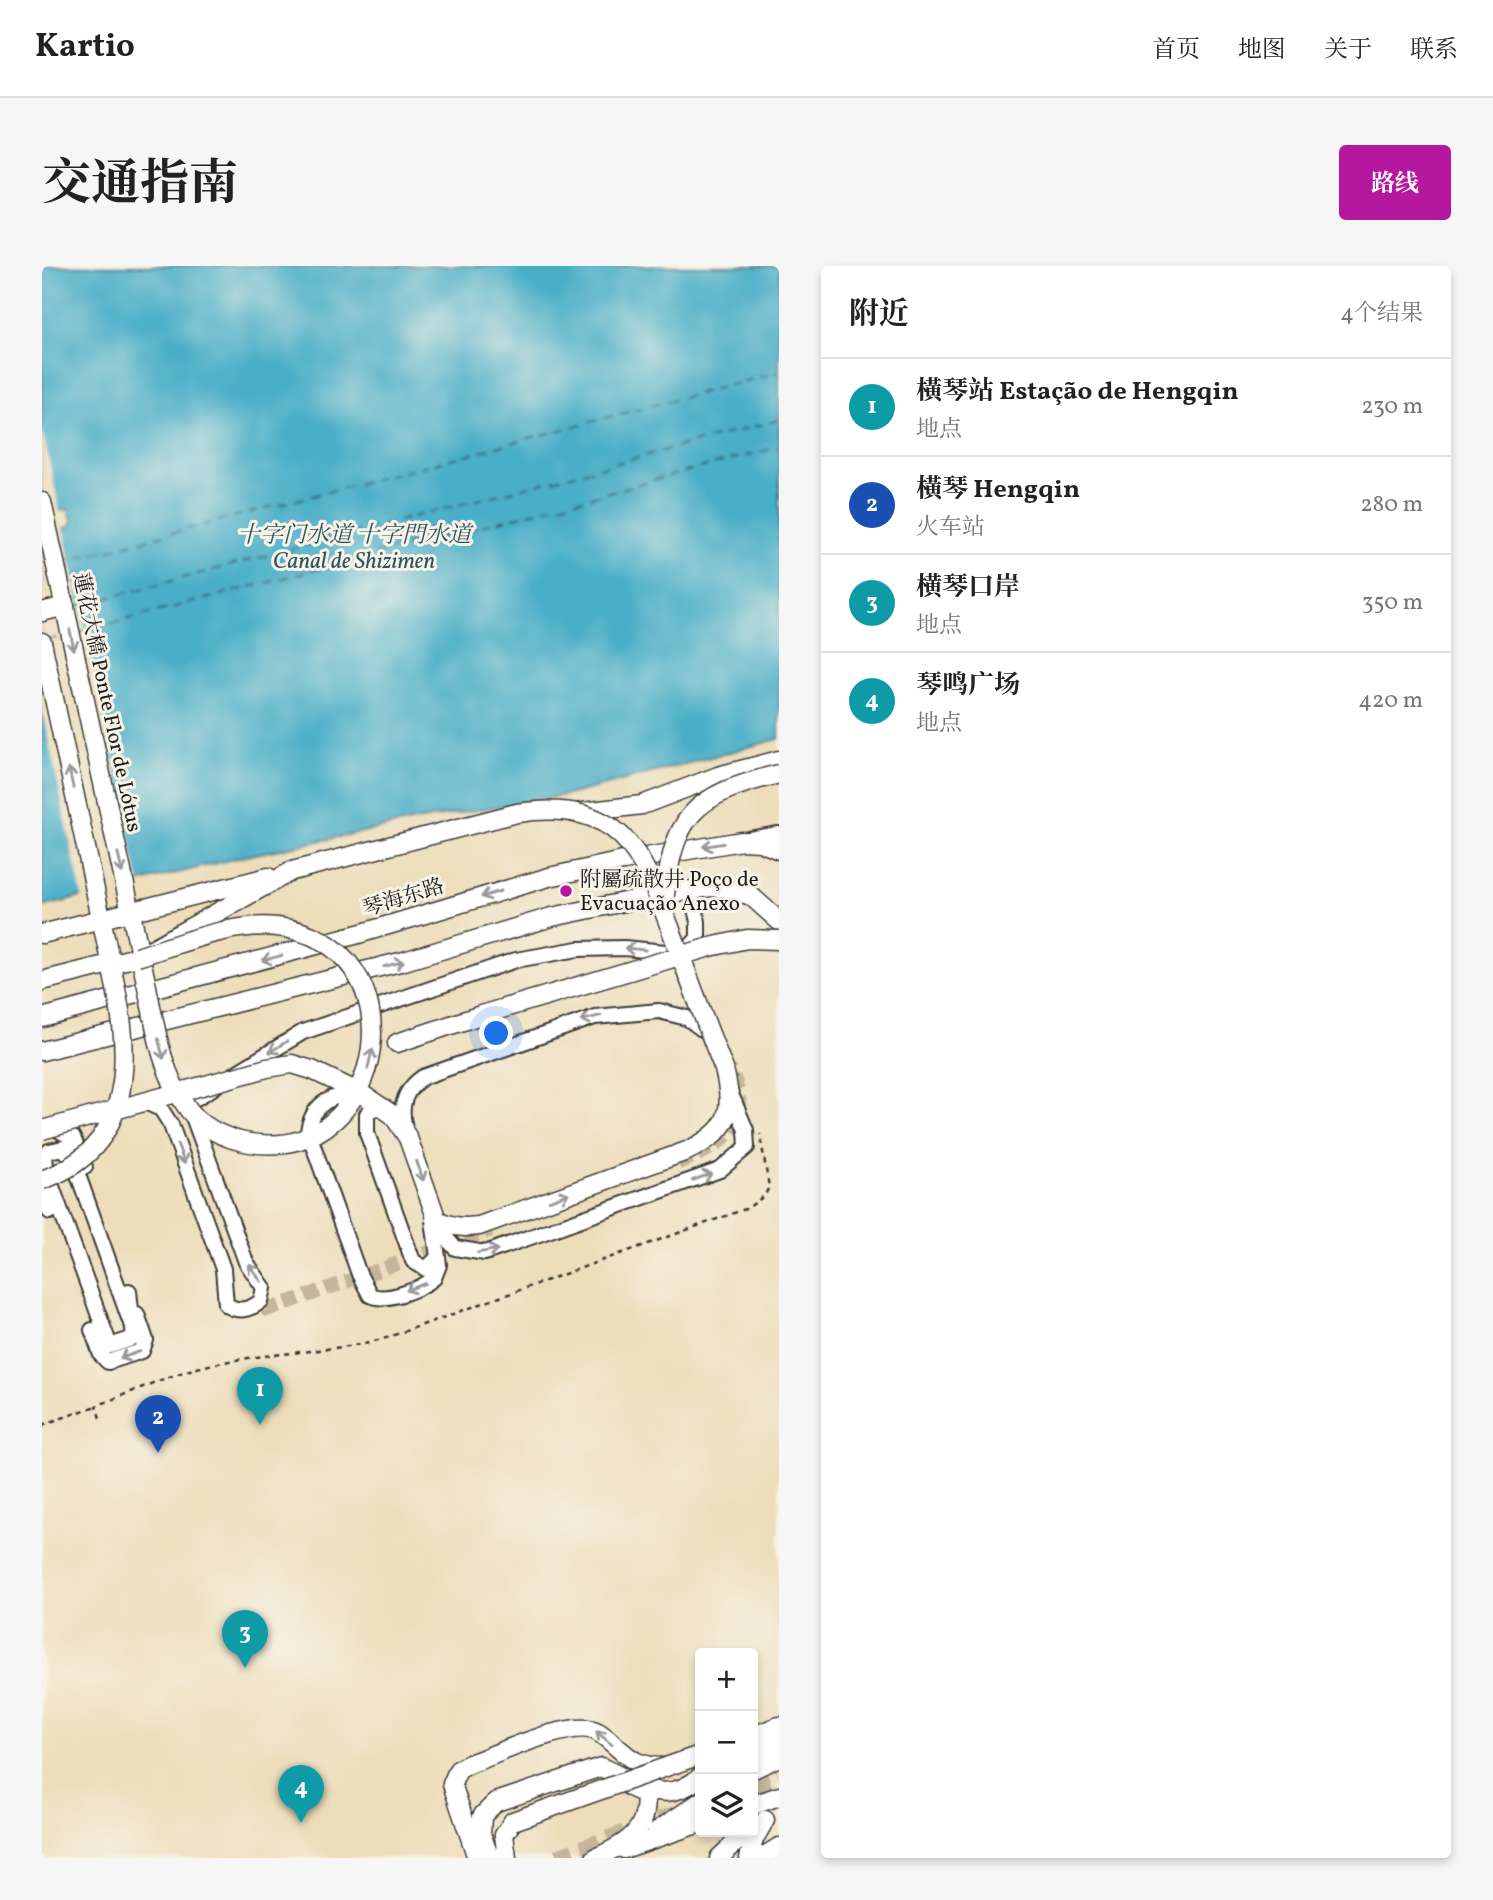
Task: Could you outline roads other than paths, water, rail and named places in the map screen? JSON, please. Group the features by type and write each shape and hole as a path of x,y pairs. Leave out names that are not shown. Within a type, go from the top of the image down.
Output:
{"main road":[{"name":"蓮花大橋 Ponte Flor de Lótus","path":"42,502 134,929 140,956 143,969 146,982 160,1045 174,1086 185,1106 201,1122 232,1140 278,1144 319,1130 334,1119 358,1093 371,1058 373,1034 370,1008 361,981 349,965 318,941 292,930 251,928 223,933 174,946 149,953 137,957 42,981"},
{"path":"42,612 65,606"},
{"path":"42,642 121,1012 126,1061 120,1099 105,1130 77,1162 42,1180"},
{"path":"574,813 642,805 718,776 779,760"},
{"path":"664,911 674,841 689,815 718,793 779,774"},
{"name":"蓮花大橋 Ponte Flor de Lótus","path":"42,934 517,813 539,810 574,813 606,825 634,846 649,871 724,1069 729,1089"},
{"name":"琴海东路","path":"42,1018 362,933 550,877 623,861 742,841 760,842 779,850"},
{"name":"蓮花大橋 Ponte Flor de Lótus","path":"137,957 292,871"},
{"path":"42,1051 404,961 552,917 700,889 730,889 751,896 779,921"},
{"path":"397,1043 481,1015 710,947 747,939 779,940"},
{"path":"48,1128 145,1102 195,1094 292,1064 312,1070 362,1094 384,1108 398,1121 408,1138 435,1214 451,1226 479,1226 687,1151 709,1139 720,1129 729,1106 729,1089"},
{"path":"758,1733 779,1726"},
{"path":"477,1858 452,1784 458,1770 469,1764 565,1730 587,1727 598,1732 636,1763 663,1767"},
{"path":"758,1752 779,1742"},
{"path":"508,1858 504,1835 513,1821 695,1757"},
{"path":"758,1767 779,1757"},
{"path":"490,1858 481,1834 482,1816 508,1798 601,1767 656,1793 669,1793 688,1787 695,1781"},
{"path":"596,1858 635,1836 644,1821 646,1806 645,1794 601,1767"},
{"path":"758,1803 779,1796"},
{"path":"644,1843 695,1806"},
{"path":"749,1858 754,1839 766,1820"},
{"path":"596,1858 695,1825"},
{"path":"719,1858 742,1837"},
{"path":"761,1858 779,1847"}],"street":[{"path":"742,841 779,834"},
{"path":"145,1102 161,1108 171,1125 223,1269 226,1304 240,1310 250,1307 261,1301 264,1288 246,1262 192,1117 191,1098 195,1094 303,1032 516,960 578,949 624,948 676,953 687,950 698,938 700,889"},
{"path":"408,1138 402,1112 404,1098 409,1089 423,1077 595,1017 659,1011 687,1018 702,1029"},
{"path":"435,1214 442,1233 455,1248 485,1253 720,1170 747,1147 746,1130 729,1089"},
{"path":"362,1094 343,1094 326,1100 310,1120 308,1131 363,1284 374,1297 391,1297 431,1282 438,1270 435,1214"},
{"path":"384,1108 375,1107 367,1114 366,1133 413,1261 426,1269 438,1257"},
{"path":"42,1189 101,1355 107,1362 142,1351 147,1345 78,1146 68,1133 48,1128"},
{"path":"54,1148 63,1148 72,1158 130,1321 134,1338 115,1347 106,1342 47,1173 45,1157 54,1148"},
{"path":"66,1258 100,1325"},
{"path":"129,1291 130,1321"}],"water":[{"name":"十字门水道 十字門水道 Canal de Shizimen","path":"42,266 779,266 779,739 572,794 441,816 241,857 42,907 42,533 69,527 73,521 68,509 42,514"}],"tunnel":[{"path":"678,1163 710,1148 732,1129 739,1103 730,1068"},
{"path":"259,1290 267,1310 491,1230"},
{"path":"758,1784 779,1776"},
{"path":"557,1858 675,1815"}],"place":[{"name":"附屬疏散井 Poço de Evacuação Anexo","path":"566,891"},
{"name":"橫琴站 Estação de Hengqin","path":"260,1425"},
{"name":"橫琴 Hengqin","path":"158,1453"},
{"name":"横琴口岸","path":"245,1668"},
{"name":"琴鸣广场","path":"301,1823"}]}
